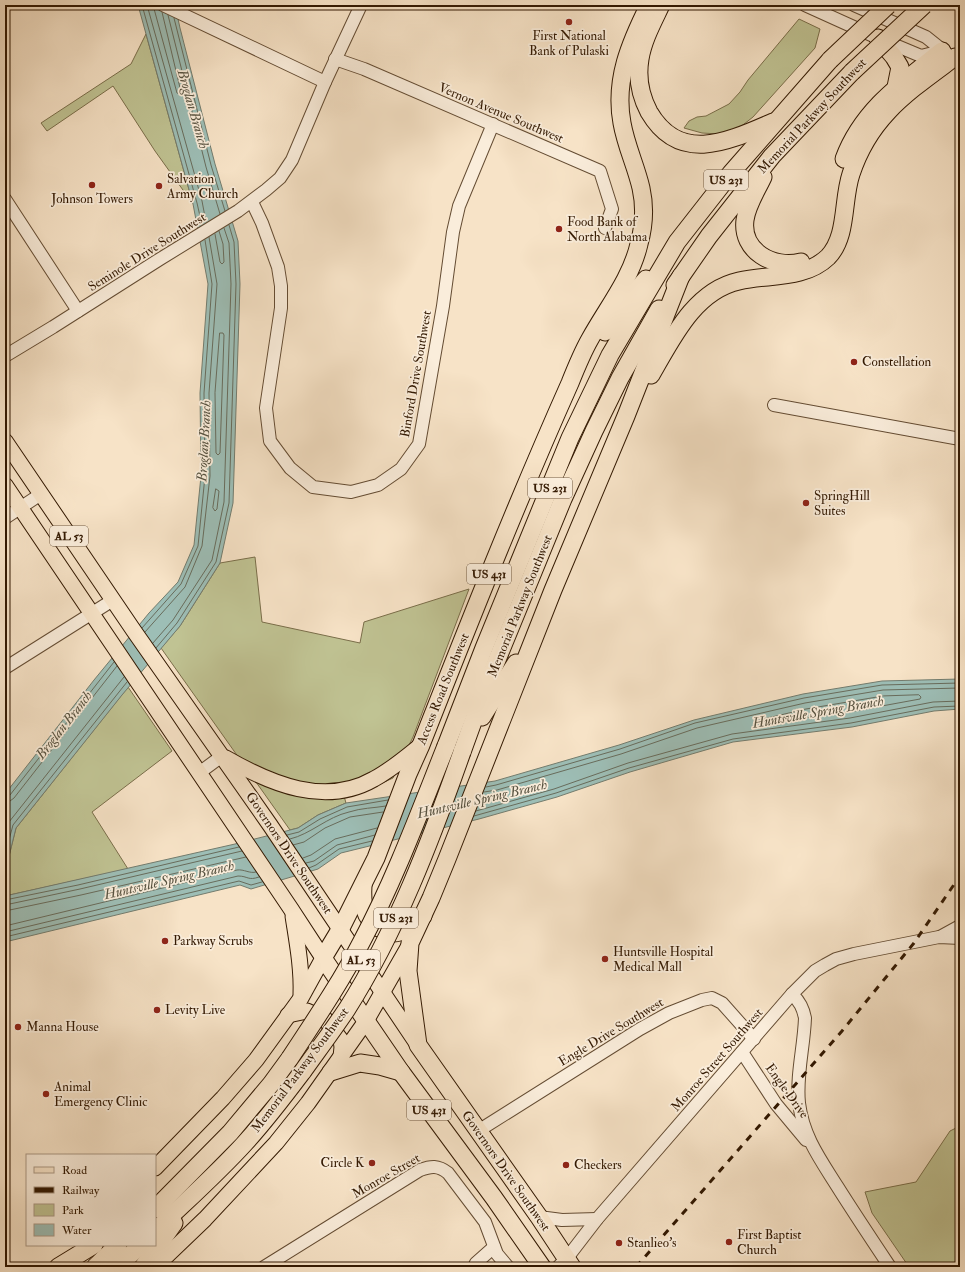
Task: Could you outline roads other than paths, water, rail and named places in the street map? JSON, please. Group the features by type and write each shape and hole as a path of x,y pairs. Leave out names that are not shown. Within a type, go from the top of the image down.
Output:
{"highway":[{"path":"574,375 589,341 631,268 639,244 643,221 641,187 621,123 620,88 624,63 632,39 648,5"},
{"path":"661,5 642,49 638,75 646,106 661,127 682,142 704,144 734,139 776,120"},
{"name":"Memorial Parkway Southwest","path":"156,1208 230,1133 259,1099 290,1058 335,989 362,941 424,802 484,648 570,438 610,355 678,242 731,173 776,120 830,60 888,5"},
{"name":"Memorial Parkway Southwest","path":"156,1230 246,1142 285,1095 347,1008 387,936 438,820 484,694 563,499 594,431 634,352 681,276 740,195 772,156 852,72 924,5"},
{"path":"878,38 894,57 900,67 896,87"},
{"path":"772,156 748,210 745,222 746,234 755,250 766,258 780,264 794,264 802,262 815,255 830,234 836,188 842,167 850,146 869,114 896,87 952,56"},
{"path":"626,416 684,320 703,300 719,289 738,281 804,271 818,265 829,256 834,250 840,237 846,190 851,174 859,153 873,129 899,100 952,56"},
{"name":"US 431","path":"574,375 634,293 678,242"},
{"name":"US 431","path":"418,1045 408,971 410,943 447,859 540,622 626,416 681,276"},
{"name":"Access Road Southwest","path":"323,958 376,858 408,774 421,745 503,538 574,375"},
{"path":"464,747 502,687 540,622"},
{"path":"363,882 362,898 364,910 367,917 382,930 394,933 402,930 423,916"},
{"name":"Governors Drive Southwest","path":"323,958 401,1072 494,1198 542,1267"},
{"name":"Governors Drive Southwest","path":"418,1045 539,1217 566,1264"},
{"path":"331,1072 360,1063 380,1066 401,1072"},
{"path":"156,1201 178,1186"},
{"path":"143,1267 196,1192"},
{"path":"58,1267 92,1246"},
{"path":"95,1267 117,1246"},
{"path":"117,1267 140,1246"}],"main road":[{"name":"Governors Drive Southwest","path":"5,441 134,631 270,825 418,1045"},
{"name":"Governors Drive Southwest","path":"5,485 240,832 323,958"},
{"path":"222,756 254,773 293,788 319,792 338,792 358,787 374,780 421,745"},
{"path":"156,1167 223,1098 256,1060 300,998 302,976 291,908"},
{"path":"382,992 410,943"},
{"name":"Access Road Southwest","path":"300,998 323,958"},
{"name":"Memorial Parkway Southwest","path":"155,1267 205,1219 276,1143 341,1058 366,1021 382,992"},
{"path":"288,1015 307,1011 325,1018 341,1040 341,1058"},
{"path":"54,1267 76,1246"}],"street":[{"path":"163,5 325,82"},
{"name":"Seminole Drive Southwest","path":"5,356 252,202 280,178 292,160 325,82 361,5"},
{"path":"808,5 878,38 921,56 952,56"},
{"path":"854,5 926,37 952,56"},
{"name":"Vernon Avenue Southwest","path":"335,60 364,69 600,171 612,209 605,228"},
{"name":"Binford Drive Southwest","path":"252,202 262,223 278,267 281,286 281,308 266,408 270,441 290,468 313,487 351,492 378,485 400,469 419,444 443,306 453,232 459,206 493,124"},
{"path":"5,199 78,311"},
{"path":"774,405 960,438"},
{"path":"5,518 41,494"},
{"path":"5,668 113,600"},
{"path":"199,773 222,756"},
{"name":"Monroe Street Southwest","path":"939,937 960,926"},
{"name":"Monroe Street Southwest","path":"566,1264 597,1219 792,994 815,971 836,959 854,954 939,937 960,938"},
{"path":"792,994 804,1009 805,1018 799,1078 799,1104 804,1126 811,1145 890,1267"},
{"name":"Engle Drive Southwest","path":"478,1131 640,1029 669,1013 702,1000 712,998 722,1003 754,1039"},
{"name":"Engle Drive","path":"742,1052 776,1104 811,1145"},
{"name":"Monroe Street","path":"264,1267 420,1170 436,1166 442,1168 448,1173 485,1222 497,1254 508,1267"},
{"path":"539,1217 562,1220 597,1219"},
{"path":"472,1266 494,1247"}],"water":[{"name":"Broglan Branch","path":"138,5 175,5 215,164 238,241 240,284 233,503 220,563 180,626 122,695 16,828 9,856 5,863 5,794 94,680 149,613 178,582 194,545 201,476 200,393 208,284 193,204"},
{"name":"Huntsville Spring Branch","path":"960,679 960,709 934,711 852,727 733,742 630,772 557,797 479,819 341,853 318,869 251,889 240,885 5,942 5,896 235,844 298,828 318,815 346,803 495,781 619,745 694,720 803,694 882,681"}],"railway":[{"path":"636,1267 842,1031 914,943 953,886 960,873"}],"place":[{"name":"First National Bank of Pulaski","path":"569,22"},
{"name":"Johnson Towers","path":"92,185"},
{"name":"Salvation Army Church","path":"159,186"},
{"name":"Food Bank of North Alabama","path":"559,229"},
{"name":"Constellation","path":"854,362"},
{"name":"SpringHill Suites","path":"806,503"},
{"name":"Parkway Scrubs","path":"165,941"},
{"name":"Huntsville Hospital Medical Mall","path":"605,959"},
{"name":"Levity Live","path":"157,1010"},
{"name":"Manna House","path":"18,1027"},
{"name":"Animal Emergency Clinic","path":"46,1094"},
{"name":"Circle K","path":"372,1163"},
{"name":"Checkers","path":"566,1165"},
{"name":"First Baptist Church","path":"729,1242"},
{"name":"Stanlieo's","path":"619,1243"}]}
